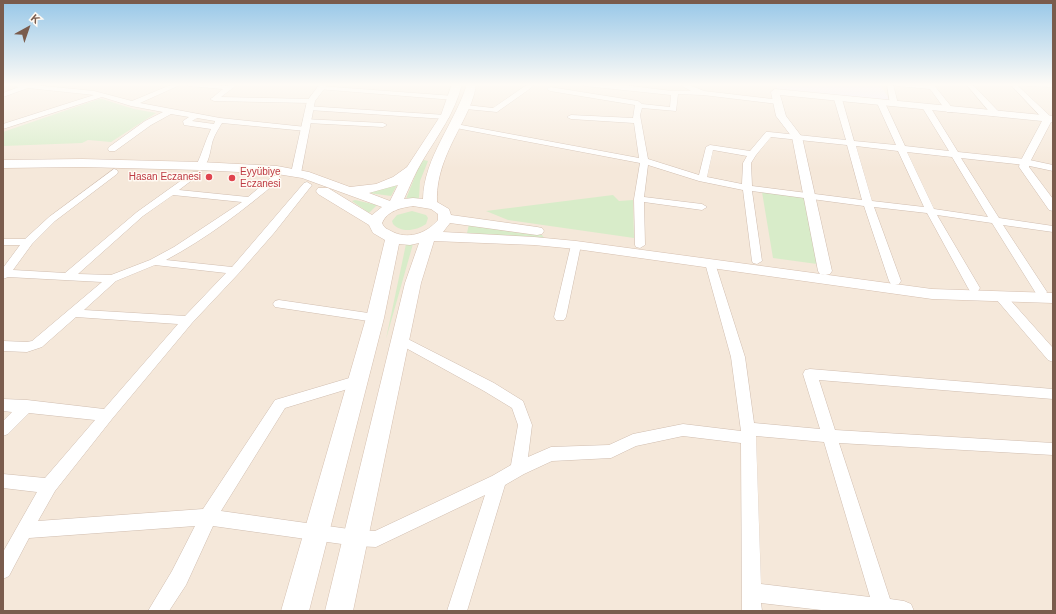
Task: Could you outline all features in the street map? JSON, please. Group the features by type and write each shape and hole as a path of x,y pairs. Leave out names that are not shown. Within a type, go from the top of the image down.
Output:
{"main road":[{"path":"394,206 412,169 447,113"},
{"path":"430,204 429,194 438,160 463,113"},
{"path":"3,164 82,163 198,170 276,178 307,185 330,194 375,223 378,230 382,234 393,238 414,239 428,236 534,241 576,245 932,294 1050,296"},
{"path":"347,190 362,190 388,185 403,177 412,169"},
{"path":"3,170 114,172 277,170 296,173 394,206"},
{"path":"339,611 413,283 428,236 441,228 446,218 444,211 430,204 413,202 394,206 380,213 375,223"},
{"path":"446,218 757,261 894,282 1050,296"},
{"path":"295,611 356,381 375,318 393,238"}],"street":[{"path":"3,127 47,113"},
{"path":"112,149 148,123 168,113"},
{"path":"173,113 195,116 187,121 187,123 383,125"},
{"path":"296,173 308,113"},
{"path":"385,113 402,115 446,116"},
{"path":"476,113 488,120 644,161 702,179 747,188 930,211 1053,229"},
{"path":"456,126 488,120 497,113"},
{"path":"637,113 636,121 644,161 639,199 640,245"},
{"path":"780,113 781,116 797,137 825,271"},
{"path":"842,113 868,203 894,282"},
{"path":"886,113 930,211 974,288"},
{"path":"930,113 1010,246 1050,296"},
{"path":"981,113 1051,119 1025,162 1024,168 1053,207"},
{"path":"571,117 636,121"},
{"path":"68,276 140,214 198,170 206,153 209,140 218,123"},
{"path":"757,261 747,188 747,163 752,154 769,134 1025,162 1053,168"},
{"path":"702,179 710,147 752,154"},
{"path":"5,275 28,242 52,219 114,172"},
{"path":"3,346 27,348 37,344 112,279 154,262 178,249 251,200 276,178"},
{"path":"5,563 49,486 188,320 235,271 307,185"},
{"path":"170,192 251,200"},
{"path":"639,199 702,207"},
{"path":"3,242 28,242"},
{"path":"560,317 576,245"},
{"path":"154,262 235,271"},
{"path":"710,263 738,358 748,434 752,611"},
{"path":"5,275 68,276 112,279"},
{"path":"1000,296 1053,357"},
{"path":"279,304 375,318"},
{"path":"73,313 188,320"},
{"path":"400,339 489,387 518,405 525,425 518,469"},
{"path":"883,609 828,436 810,374 1053,394"},
{"path":"158,611 179,578 208,517 280,404 356,381"},
{"path":"3,405 27,406 107,415"},
{"path":"3,430 27,406"},
{"path":"24,530 208,517 316,533 376,539 551,454 611,451 633,440 683,430 748,434 828,436 1053,449"},
{"path":"3,481 49,486"},
{"path":"457,611 498,481"},
{"path":"752,592 904,611"}],"shaded area":[{"path":"3,113 1053,113 1053,611 3,611"}],"green space":[{"path":"59,113 156,113 111,142 88,140 82,143 3,146 3,132"},
{"path":"421,161 428,161 420,181 419,198 418,200 406,199"},
{"path":"397,185 391,196 369,193 369,192"},
{"path":"762,192 804,197 817,264 773,258"},
{"path":"613,195 619,201 633,200 634,238 508,220 486,211"},
{"path":"355,200 377,205 369,213 352,201"},
{"path":"412,211 426,215 428,218 426,224 418,228 404,230 393,224 392,221 397,215"},
{"path":"469,224 542,235 544,238 467,233"},
{"path":"406,244 413,244 386,339"}],"place":[{"name":"Hasan Eczanesi","path":"209,177"},
{"name":"Eyyübiye Eczanesi","path":"232,178"}]}
